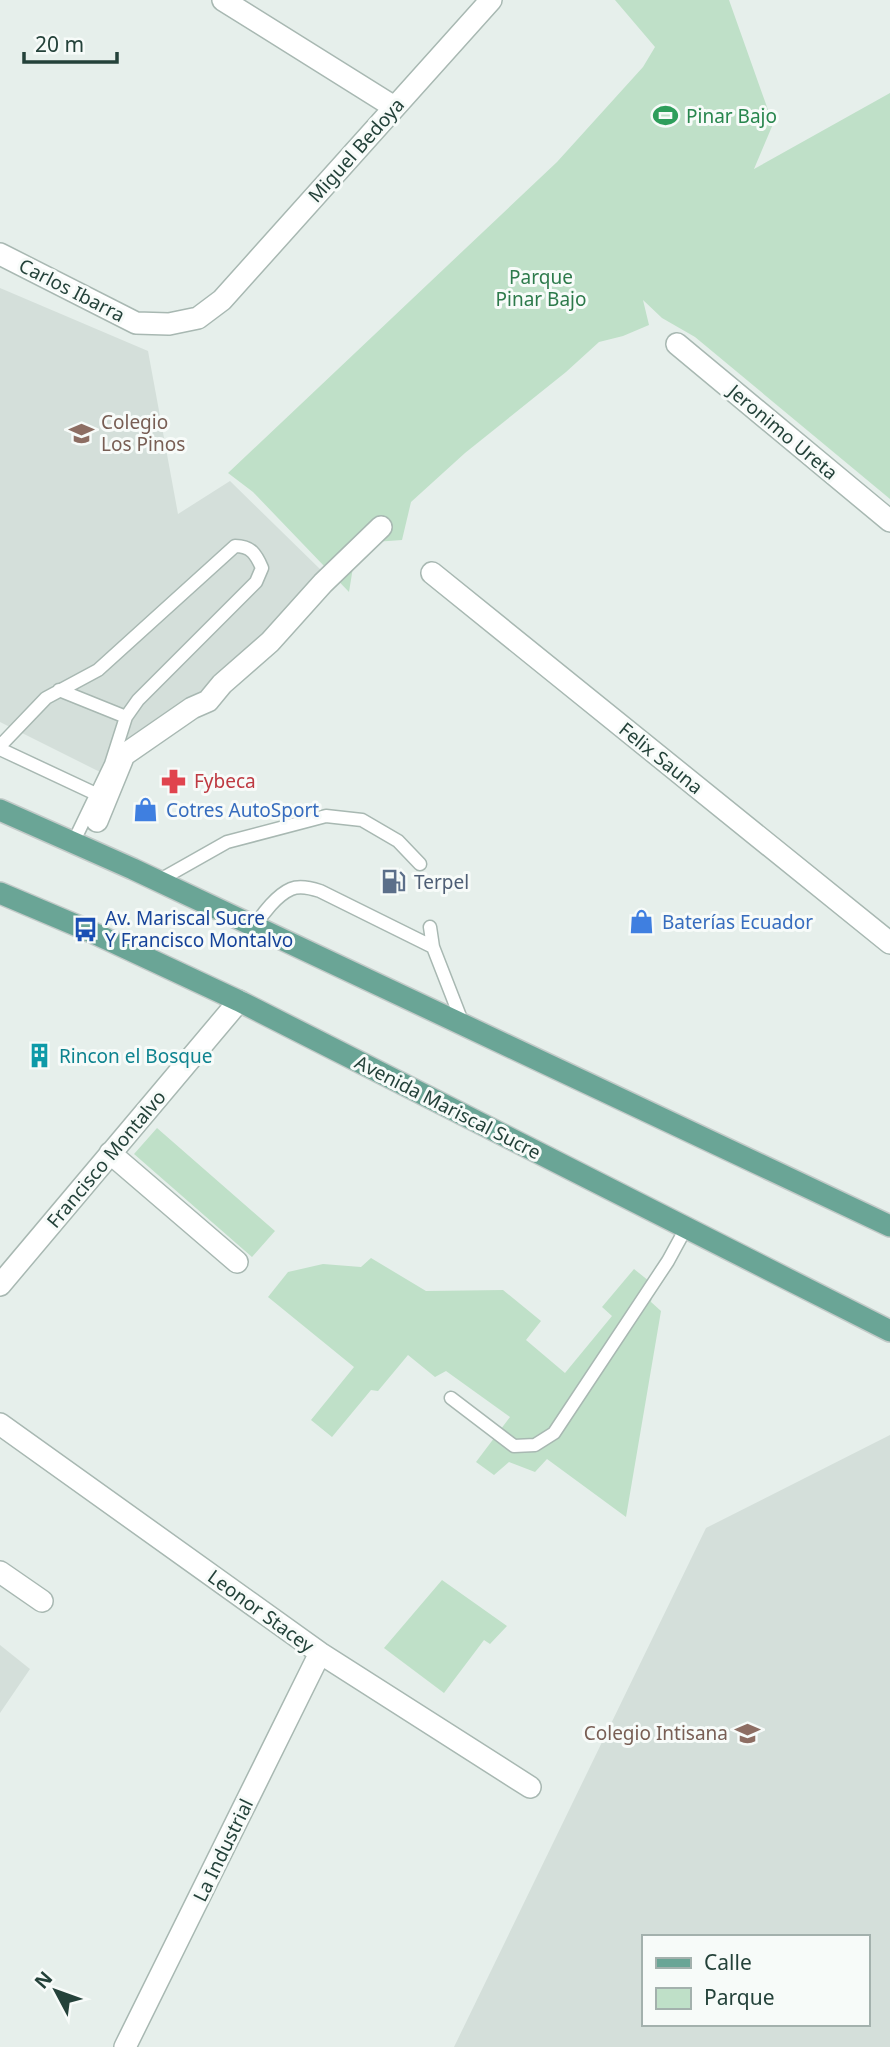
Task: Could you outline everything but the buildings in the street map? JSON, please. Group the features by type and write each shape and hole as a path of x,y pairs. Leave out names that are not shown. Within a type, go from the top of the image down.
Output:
{"main road":[{"path":"0,810 255,926 890,1226"},
{"name":"Avenida Mariscal Sucre","path":"0,893 85,929 239,1001 890,1331"}],"street":[{"path":"223,0 394,107"},
{"name":"Miguel Bedoya","path":"222,300 491,0"},
{"name":"Carlos Ibarra","path":"0,254 136,323 169,324 198,318 222,300"},
{"name":"Jeronimo Ureta","path":"677,344 890,521"},
{"path":"97,821 124,755 192,708 208,701 222,684 270,642 323,583 381,527"},
{"name":"Felix Sauna","path":"432,573 890,943"},
{"name":"Francisco Montalvo","path":"0,1284 239,1001"},
{"path":"110,1153 237,1262"},
{"name":"Leonor Stacey","path":"0,1424 320,1653 530,1787"},
{"path":"0,1572 42,1601"},
{"name":"La Industrial","path":"125,2047 320,1653"}],"lane":[{"path":"73,843 111,764 126,717 138,700 256,582 262,568 256,553 245,546 235,546 98,670 46,698 0,748 96,794"},
{"path":"59,690 126,717"},
{"path":"158,881 227,842 326,816 362,820 398,841 420,864"},
{"path":"255,926 264,912 292,888 305,887 320,891 433,947"},
{"path":"430,927 433,947 463,1025"},
{"path":"451,1398 514,1446 535,1445 554,1433 668,1261 686,1228"}],"shaded area":[{"path":"0,288 148,351 178,514 230,481 323,572 273,629 108,776 0,722"},
{"name":"Colegio Intisana","path":"890,1435 890,2047 454,2047 706,1528"},
{"path":"0,1645 30,1669 0,1713"}],"green space":[{"name":"Parque Pinar Bajo","path":"615,0 729,0 773,124 754,169 890,93 890,499 695,337 662,318 643,300 649,325 599,342 465,453 411,502 402,540 374,542 354,561 349,592 253,492 228,473 557,162 643,67 655,47"},
{"path":"157,1128 275,1231 252,1257 134,1154"},
{"path":"371,1258 426,1291 503,1290 541,1321 526,1340 565,1373 612,1316 602,1307 634,1269 654,1285 651,1302 661,1311 626,1517 547,1459 535,1472 509,1462 494,1475 476,1462 510,1417 446,1371 435,1377 408,1355 378,1391 371,1390 332,1437 311,1420 354,1367 268,1297 288,1272 323,1264 361,1267"},
{"path":"442,1580 507,1626 490,1644 484,1640 444,1693 384,1648"}],"place":[{"name":"Pinar Bajo","path":"666,116"},
{"name":"Colegio Los Pinos","path":"81,433"},
{"name":"Fybeca","path":"174,781"},
{"name":"Cotres AutoSport","path":"146,810"},
{"name":"Terpel","path":"394,882"},
{"name":"Baterías Ecuador","path":"642,922"},
{"name":"Av. Mariscal Sucre Y Francisco Montalvo","path":"85,929"},
{"name":"Rincon el Bosque","path":"39,1056"},
{"name":"Colegio Intisana","path":"748,1733"}]}
